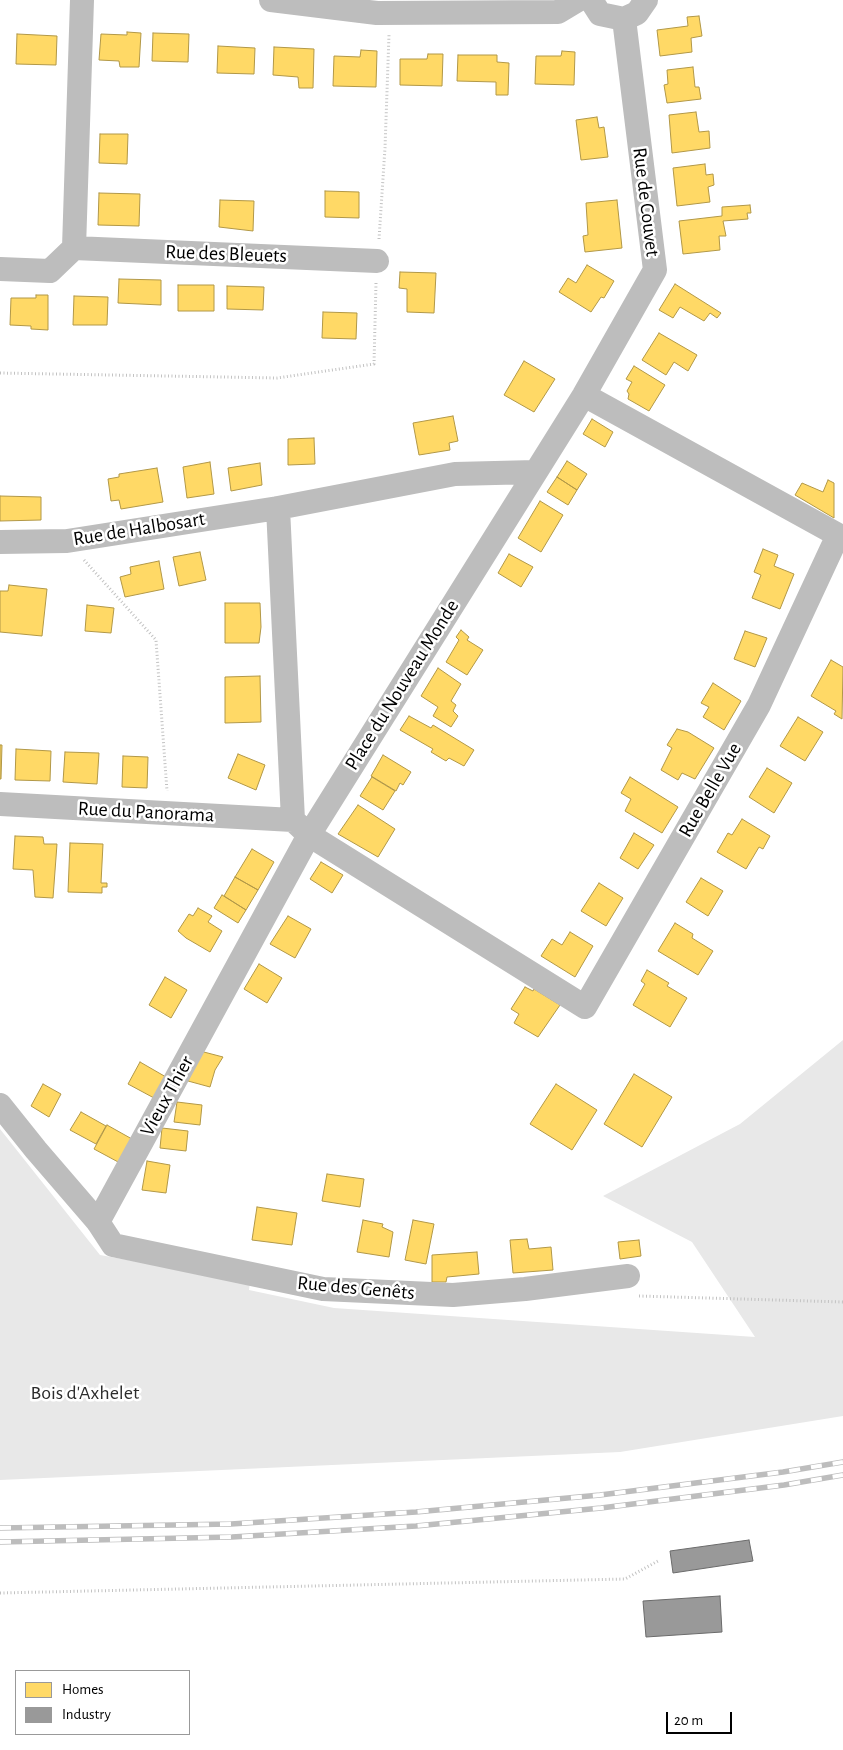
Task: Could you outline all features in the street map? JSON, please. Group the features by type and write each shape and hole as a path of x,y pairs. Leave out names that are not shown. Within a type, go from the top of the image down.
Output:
{"street":[{"path":"0,269 50,271 74,248 82,0"},
{"path":"271,0 377,12 558,12 578,0"},
{"path":"591,0 600,14 624,19 637,13 646,0"},
{"name":"Rue de Couvet","path":"535,472 584,395 655,270 624,19"},
{"name":"Rue des Bleuets","path":"74,248 377,261"},
{"name":"Rue Belle Vue","path":"301,827 585,1007 759,706 840,534 584,395"},
{"path":"301,827 278,508 454,474 535,472"},
{"name":"Place du Nouveau Monde","path":"301,827 535,472"},
{"name":"Rue de Halbosart","path":"0,542 66,541 278,508"},
{"name":"Rue du Panorama","path":"0,804 168,813 301,827"},
{"name":"Vieux Thier","path":"98,1222 301,827"},
{"path":"0,1105 98,1222"},
{"name":"Rue des Genêts","path":"98,1222 113,1245 323,1289 452,1295 525,1289 633,1286"}],"path":[{"path":"0,373 276,378 374,364 377,261 385,148 390,12"},
{"path":"66,541 156,640 168,813"},
{"path":"633,1286 843,1302"},
{"path":"0,1593 625,1579 658,1560"}],"green space":[{"name":"Bois d'Axhelet","path":"843,1040 843,1416 620,1452 0,1480 0,1129 100,1255 250,1282 249,1290 334,1308 755,1337 692,1242 603,1196 740,1124"}],"building: Homes":[{"path":"699,16 702,36 691,38 692,52 660,56 657,30 688,26 687,17"},
{"path":"127,32 141,33 139,67 120,67 119,61 99,60 101,34 127,35"},
{"path":"153,33 189,34 188,62 152,61"},
{"path":"17,34 57,36 56,65 16,64"},
{"path":"218,46 255,48 254,74 217,73"},
{"path":"274,47 314,49 313,88 299,88 298,77 273,75"},
{"path":"361,50 377,51 376,87 333,86 334,56 360,57"},
{"path":"562,51 575,52 574,85 535,84 536,56 561,56"},
{"path":"428,54 443,54 442,86 400,85 400,59 427,59"},
{"path":"458,55 497,55 497,62 509,63 508,95 496,95 496,82 457,81"},
{"path":"693,67 695,87 699,87 701,99 667,103 664,85 668,84 667,70"},
{"path":"696,112 699,132 709,131 710,148 672,153 669,115"},
{"path":"597,117 599,128 604,127 608,157 581,160 576,120"},
{"path":"100,134 128,134 127,164 99,163"},
{"path":"705,164 706,175 713,174 714,185 708,187 710,202 677,206 673,168"},
{"path":"325,191 359,192 359,218 325,217"},
{"path":"99,193 140,194 139,226 98,225"},
{"path":"220,200 254,201 253,231 219,227"},
{"path":"617,200 622,248 585,252 583,236 588,235 586,203"},
{"path":"750,205 751,213 747,213 748,219 723,221 726,236 719,236 720,250 683,254 679,221 722,216 722,207"},
{"path":"587,265 614,281 604,298 601,297 591,312 559,292 568,278 576,283"},
{"path":"400,272 436,273 434,313 407,312 407,289 399,288"},
{"path":"119,279 161,280 161,305 118,303"},
{"path":"675,284 721,313 717,318 710,313 704,321 680,307 673,318 659,310"},
{"path":"178,285 214,285 214,311 178,311"},
{"path":"227,286 264,287 263,310 227,309"},
{"path":"36,295 48,295 48,330 31,329 31,326 10,325 11,298 36,298"},
{"path":"74,296 108,297 107,325 73,325"},
{"path":"323,312 357,313 356,339 322,338"},
{"path":"659,333 697,355 688,371 674,362 666,375 642,360"},
{"path":"524,361 555,379 534,412 504,395"},
{"path":"634,366 665,385 649,411 628,399 629,394 627,391 632,382 626,379"},
{"path":"453,416 458,441 449,443 450,450 419,455 413,423"},
{"path":"592,419 613,432 605,447 583,434"},
{"path":"314,438 315,464 288,465 288,439"},
{"path":"567,461 587,474 577,490 557,477"},
{"path":"210,462 214,494 187,498 183,467"},
{"path":"260,463 262,485 231,491 228,468"},
{"path":"157,468 163,502 121,509 119,500 111,501 108,479 119,477 119,474"},
{"path":"557,477 577,490 568,505 547,492"},
{"path":"828,480 834,483 834,518 795,495 802,483 823,492"},
{"path":"0,496 41,497 41,520 0,521"},
{"path":"540,501 563,515 541,552 518,538"},
{"path":"763,549 778,555 774,566 794,574 780,609 752,598 761,575 754,572"},
{"path":"200,552 206,580 179,586 173,557"},
{"path":"509,554 533,567 521,587 498,573"},
{"path":"159,561 164,589 125,597 120,577 131,574 130,567"},
{"path":"9,585 47,589 42,636 0,632 0,591 8,591"},
{"path":"225,603 260,603 261,627 259,643 225,643"},
{"path":"87,605 114,608 111,633 85,631"},
{"path":"461,630 469,637 467,640 483,650 467,675 446,662 459,640 456,637"},
{"path":"745,631 767,638 755,667 734,659"},
{"path":"831,660 843,667 842,719 834,714 836,711 811,696"},
{"path":"438,668 461,684 451,701 456,705 453,711 458,716 451,727 433,716 438,707 421,696"},
{"path":"260,676 261,722 225,723 225,677"},
{"path":"713,683 741,701 724,730 703,717 709,707 701,703"},
{"path":"409,716 431,728 433,725 474,750 464,766 449,758 446,761 431,752 433,749 400,730"},
{"path":"798,717 823,732 805,761 780,746"},
{"path":"677,729 688,732 714,748 695,779 682,773 678,780 661,770 672,748 667,745"},
{"path":"0,745 2,745 1,779 0,779"},
{"path":"16,749 51,751 50,781 15,780"},
{"path":"65,752 99,753 97,784 63,782"},
{"path":"238,754 265,765 256,790 228,778"},
{"path":"383,755 411,772 403,785 400,783 396,791 371,776"},
{"path":"123,756 148,757 147,788 122,787"},
{"path":"767,768 792,783 774,813 749,797"},
{"path":"372,777 395,791 383,810 360,796"},
{"path":"630,777 678,807 662,833 625,811 631,799 621,793"},
{"path":"358,805 395,829 378,857 338,834"},
{"path":"742,819 770,836 763,849 759,847 746,869 717,852 728,833 732,835"},
{"path":"634,833 654,845 638,869 620,858"},
{"path":"15,836 43,837 44,844 57,844 53,898 35,897 33,870 13,869"},
{"path":"70,843 103,844 101,883 107,883 107,887 102,887 102,893 68,892"},
{"path":"252,849 274,862 258,890 235,877"},
{"path":"321,862 343,875 332,893 310,879"},
{"path":"235,877 258,890 246,910 224,896"},
{"path":"701,878 723,891 708,916 686,902"},
{"path":"599,883 623,898 606,926 581,911"},
{"path":"222,895 246,910 238,923 214,908"},
{"path":"198,908 212,916 208,922 222,931 210,952 178,931 189,914 193,916"},
{"path":"288,916 311,929 295,958 270,944"},
{"path":"675,923 693,934 692,938 713,951 698,975 658,951"},
{"path":"570,932 593,946 575,977 541,956 552,939 562,945"},
{"path":"259,964 282,978 267,1003 244,989"},
{"path":"647,970 669,983 667,986 687,998 670,1027 633,1005 645,984 641,981"},
{"path":"165,977 187,990 171,1018 149,1005"},
{"path":"525,987 533,991 534,989 560,1005 538,1037 514,1023 519,1014 511,1009"},
{"path":"200,1051 223,1057 215,1070 210,1087 188,1081"},
{"path":"140,1062 166,1077 154,1098 128,1084"},
{"path":"634,1074 672,1097 642,1147 604,1124"},
{"path":"43,1084 61,1094 49,1117 31,1106"},
{"path":"556,1084 597,1110 572,1150 530,1124"},
{"path":"177,1102 202,1105 200,1125 174,1122"},
{"path":"81,1112 106,1126 96,1144 70,1130"},
{"path":"107,1125 132,1139 120,1163 94,1149"},
{"path":"162,1128 188,1131 186,1151 160,1148"},
{"path":"147,1161 170,1165 166,1193 142,1190"},
{"path":"327,1174 364,1179 360,1207 322,1201"},
{"path":"257,1207 297,1213 292,1245 252,1240"},
{"path":"363,1220 383,1224 382,1227 393,1232 389,1257 357,1252"},
{"path":"413,1220 434,1224 426,1264 405,1260"},
{"path":"527,1239 529,1249 551,1247 553,1270 513,1273 510,1240"},
{"path":"639,1240 641,1256 620,1259 618,1242"},
{"path":"477,1252 479,1274 447,1277 446,1282 432,1282 432,1255"}],"building: Industry":[{"path":"749,1540 753,1561 673,1573 670,1551"},
{"path":"720,1596 722,1632 646,1637 643,1601"}],"railway":[{"path":"0,1528 231,1524 416,1512 600,1495 783,1472 843,1462"},
{"path":"0,1542 232,1537 416,1526 601,1508 784,1485 843,1475"}]}
